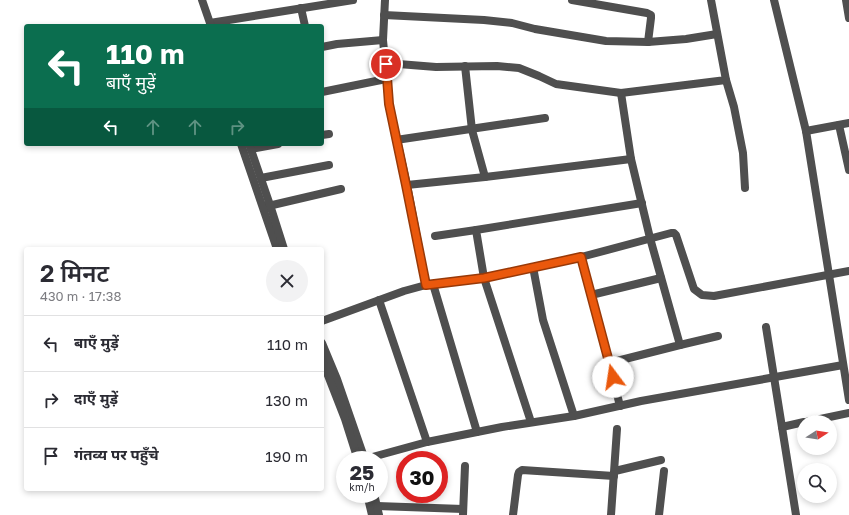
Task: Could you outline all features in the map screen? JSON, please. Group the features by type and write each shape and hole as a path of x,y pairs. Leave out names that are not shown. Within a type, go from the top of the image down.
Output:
{"street":[{"path":"202,0 210,24 353,0"},
{"path":"385,0 383,40 386,79 396,140 429,284 477,432"},
{"path":"572,0 651,15 648,42"},
{"path":"711,0 726,80 734,107 743,154 745,188"},
{"path":"774,0 806,131 849,400"},
{"path":"846,0 849,18"},
{"path":"301,8 304,24"},
{"path":"384,15 484,20 512,23 535,30 606,41 648,42 686,39 717,34"},
{"path":"324,47 383,40"},
{"path":"386,64 436,67 497,66 519,68 556,84 621,93 726,80"},
{"path":"465,66 472,130 485,177"},
{"path":"324,92 386,79"},
{"path":"621,93 631,159 650,238 680,345"},
{"path":"396,140 472,130 545,118"},
{"path":"806,131 849,123"},
{"path":"839,125 849,170"},
{"path":"242,146 283,247"},
{"path":"250,147 261,178 266,206 276,247"},
{"path":"406,185 631,159"},
{"path":"261,178 329,165"},
{"path":"266,206 341,189"},
{"path":"435,236 642,203"},
{"path":"476,230 484,278 531,422"},
{"path":"324,320 404,291 429,284 484,278 581,257 671,233 676,235 694,289 702,295 714,296 849,271"},
{"path":"581,257 620,406"},
{"path":"532,267 543,320 574,416"},
{"path":"591,295 661,278"},
{"path":"379,300 427,442"},
{"path":"766,327 796,515"},
{"path":"609,363 718,336"},
{"path":"324,348 340,386 360,451"},
{"path":"324,365 359,451"},
{"path":"388,453 427,442 477,432 574,416 642,401 843,365"},
{"path":"837,415 849,413"},
{"path":"782,427 797,424"},
{"path":"611,515 617,429"},
{"path":"512,515 518,475 522,470 614,474 661,460"},
{"path":"376,506 463,512 465,466"},
{"path":"659,515 664,470"},
{"path":"369,503 372,515"},
{"path":"376,503 379,515"}],"route":[{"path":"386,64 389,104 426,285 484,278 581,257 613,377"}]}
